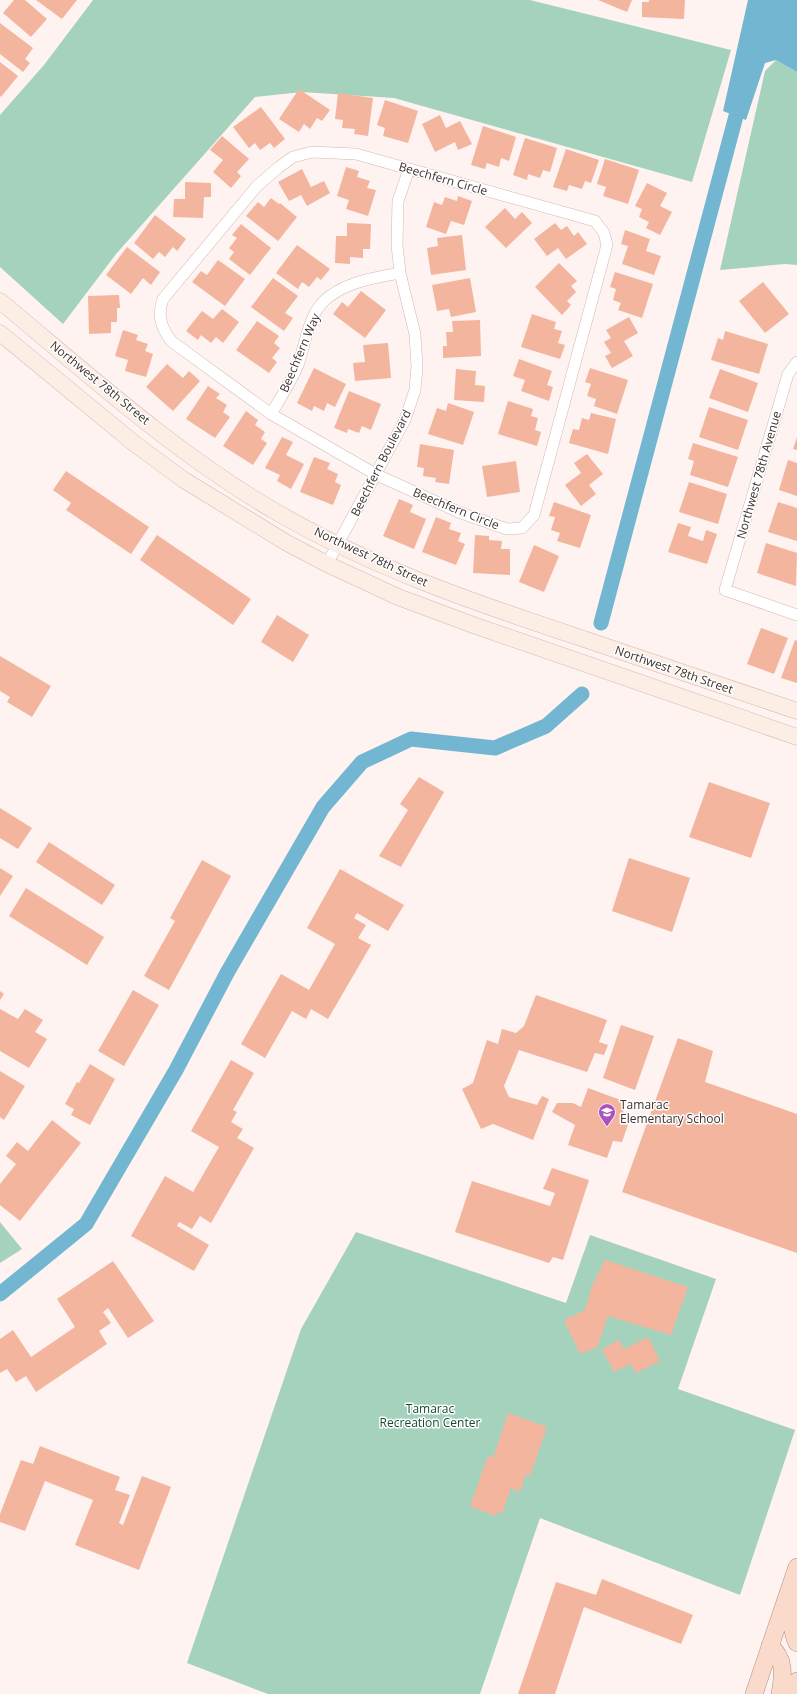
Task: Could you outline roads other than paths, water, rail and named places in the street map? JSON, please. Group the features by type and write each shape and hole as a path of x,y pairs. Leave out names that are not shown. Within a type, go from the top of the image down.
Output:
{"main road":[{"path":"797,1568 792,1627 793,1636 797,1643"},
{"path":"754,1694 797,1568"},
{"path":"770,1646 778,1653 782,1663 783,1674 780,1694"},
{"path":"792,1694 797,1681"}],"street":[{"name":"Beechfern Circle","path":"312,152 356,154 595,221 604,233 607,245 534,515 522,528 507,529 461,513 377,475 271,414 171,341 164,331 160,320 160,309 163,299 258,186 279,167 293,157 312,152"},
{"name":"Beechfern Boulevard","path":"327,564 406,420 415,390 417,367 415,334 400,273 397,245 398,201 409,169"},
{"name":"Beechfern Way","path":"271,414 291,380 314,316 323,302 337,292 354,284 400,273"},
{"name":"Northwest 78th Street","path":"0,301 96,382 213,473 279,514 338,544 405,575 481,605 797,711"},
{"name":"Northwest 78th Street","path":"0,333 134,444 184,480 287,543 327,564 398,597 476,626 797,737"},
{"name":"Northwest 78th Avenue","path":"797,362 788,374 725,590 797,615"}],"water":[{"path":"748,0 797,0 797,72 776,60 765,63 746,120 723,111"}],"waterway":[{"path":"601,623 736,116"},
{"path":"0,1294 86,1224 176,1070 227,973 323,807 362,762 411,739 495,748 546,726 582,694"}],"place":[{"name":"Tamarac Elementary School","path":"607,1127"}],"park label":[{"name":"Tamarac Recreation Center","path":"430,1416"}]}
